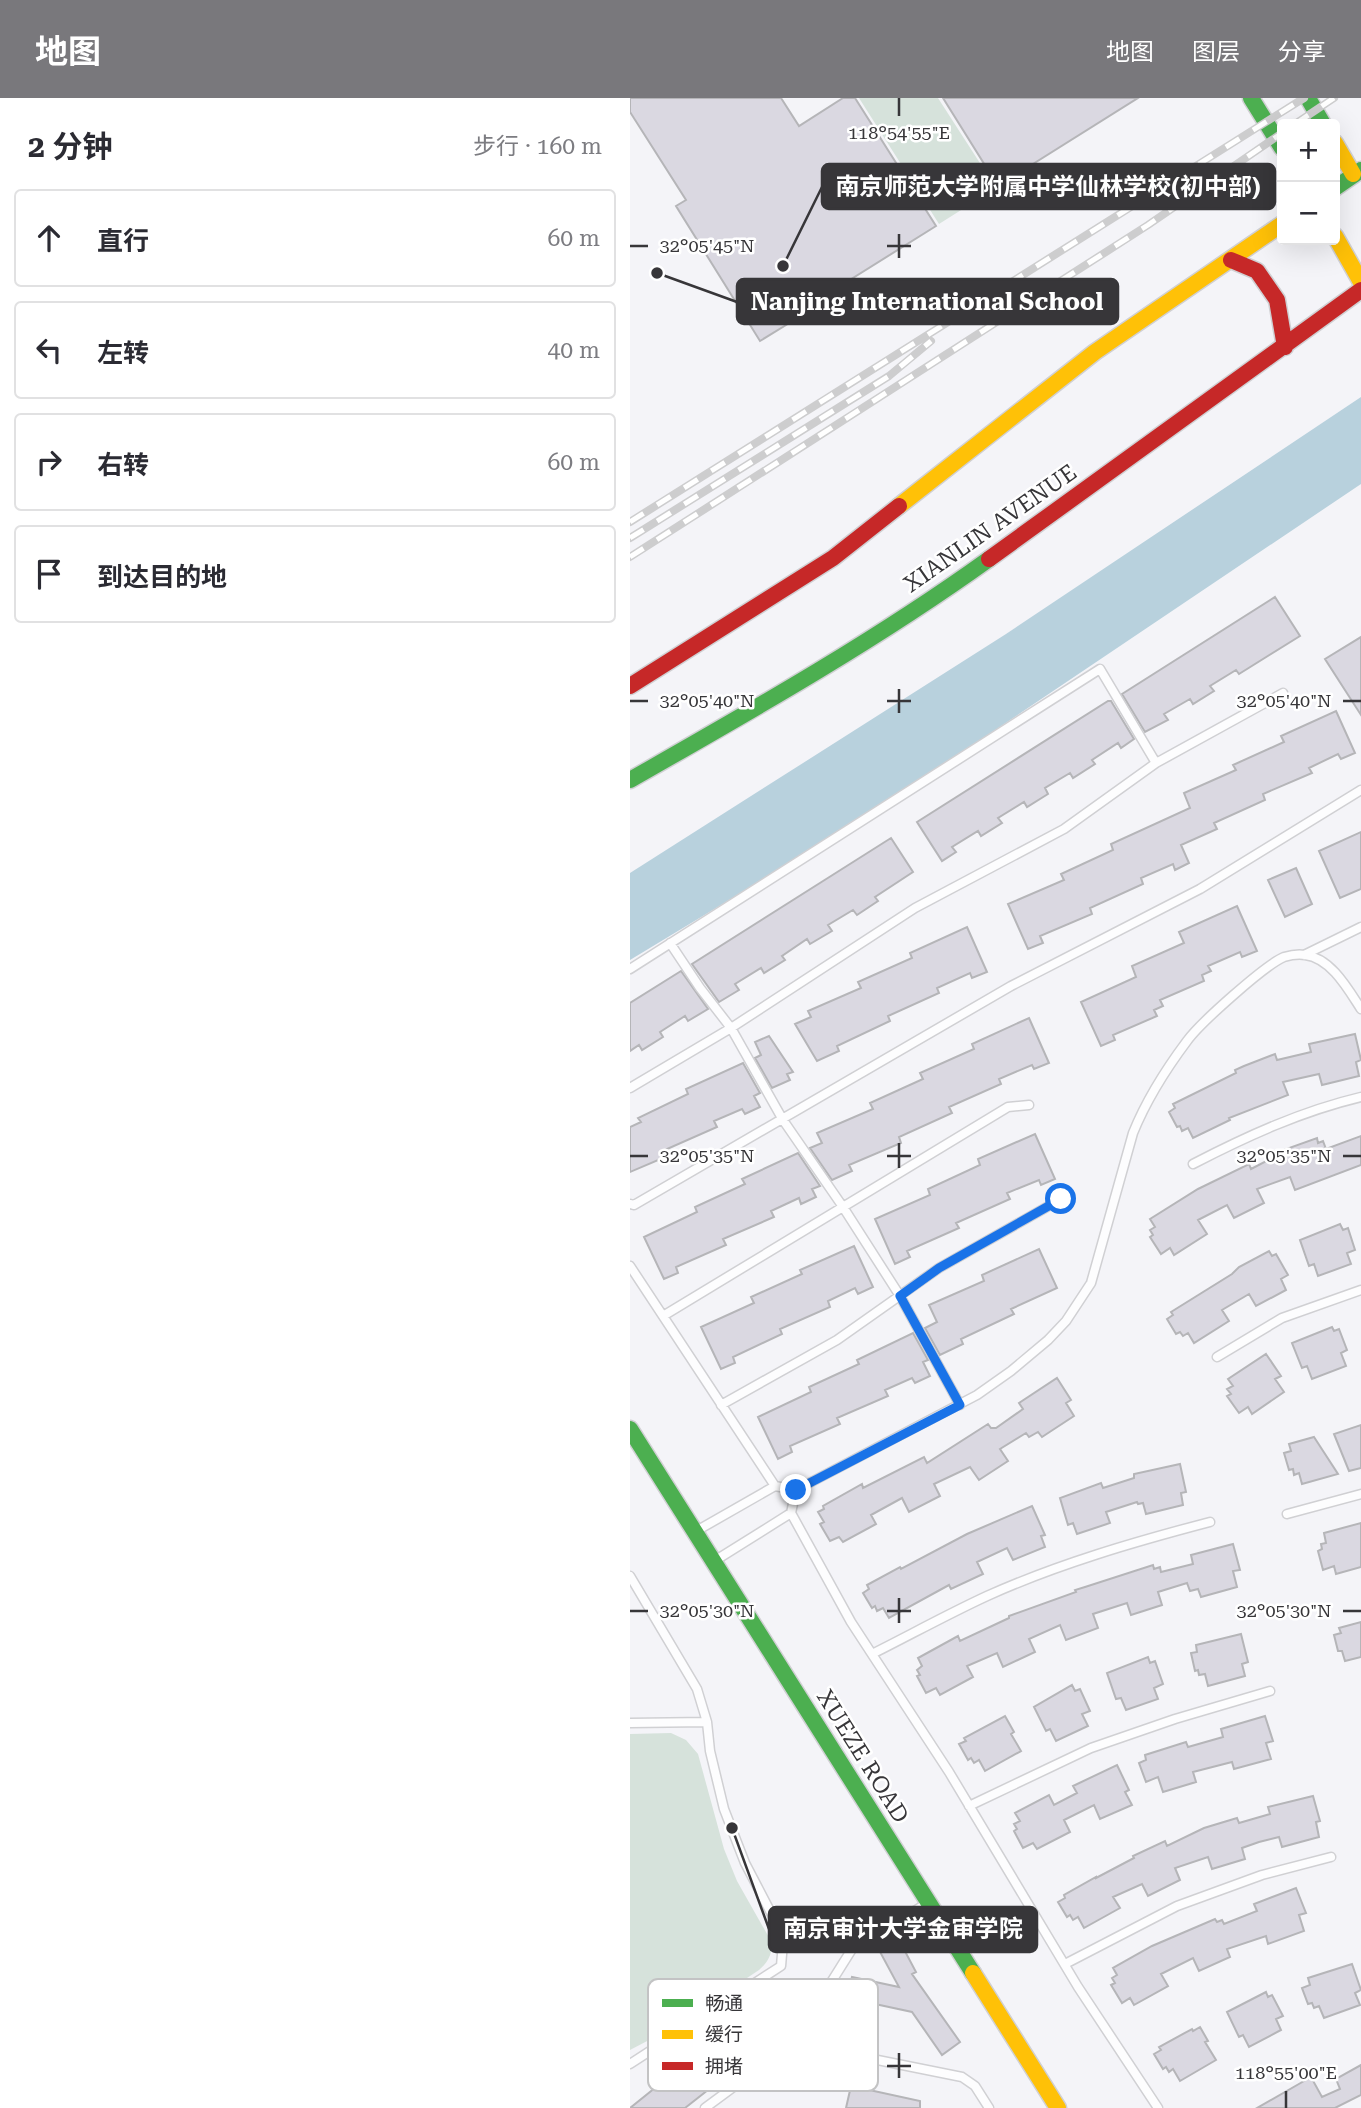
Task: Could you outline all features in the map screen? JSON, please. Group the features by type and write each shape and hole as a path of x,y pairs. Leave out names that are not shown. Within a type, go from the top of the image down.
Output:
{"main road":[{"path":"1251,98 1277,140"},
{"path":"1308,98 1320,119"},
{"path":"1340,150 1358,177 1340,186"},
{"path":"630,686 833,558 1095,352 1277,227"},
{"path":"1340,245 1361,282"},
{"path":"1230,260 1257,271 1277,300 1285,347"},
{"name":"XIANLIN AVENUE","path":"630,780 735,720 942,593 1361,290"},
{"name":"XUEZE ROAD","path":"630,1429 1058,2108"}],"lane":[{"path":"630,969 1100,669 1156,762"},
{"path":"630,1088 731,1028 915,908 1064,829 1156,762 1283,694"},
{"path":"630,1204 634,1205 783,1120 1011,986 1200,889 1361,790"},
{"path":"1304,955 1361,927"},
{"path":"670,943 731,1028 783,1120 900,1296 960,1405"},
{"path":"695,1532 775,1486 796,1490 960,1405 993,1385 1048,1340 1079,1303 1091,1283 1140,1116 1188,1039 1229,999 1275,962 1284,957 1313,957 1329,966 1361,1009"},
{"path":"1193,1164 1236,1142 1326,1106 1361,1097"},
{"path":"663,1316 1008,1107 1029,1104"},
{"path":"720,1405 837,1340 939,1268 1061,1199"},
{"path":"630,1266 775,1486"},
{"path":"1217,1357 1282,1318 1361,1290"},
{"path":"796,1490 791,1513 851,1622 1158,2108"},
{"path":"1287,1514 1361,1494"},
{"path":"713,1561 791,1513"},
{"path":"873,1654 987,1596 1052,1570 1144,1539 1210,1522"},
{"path":"630,1576 697,1689 707,1722 716,1780 734,1837 781,1932 781,1966 761,1979"},
{"path":"969,1806 1091,1748 1175,1719 1270,1691"},
{"path":"630,1723 707,1722"},
{"path":"1065,1964 1177,1906 1262,1875 1331,1857"},
{"path":"833,1979 852,1949 929,1902"},
{"path":"630,2064 648,2052"},
{"path":"878,2060 962,2077 975,2086 989,2108"},
{"path":"705,2108 728,2091"}],"shaded area":[{"path":"859,98 938,98 996,188 939,224"},
{"path":"671,1733 686,1740 698,1754 724,1849 737,1881 771,1941 771,1950 767,1961 746,1979 648,1979 648,2041 630,2050 630,1734"}],"water":[{"path":"1361,397 1361,484 863,819 630,960 630,873 1006,634"}],"building":[{"path":"630,98 781,98 799,126 843,98 855,98 936,226 789,318 791,322 760,341 676,206 686,200 630,112"},
{"path":"943,98 1138,98 998,186"},
{"path":"1275,597 1300,636 1239,674 1236,670 1210,686 1214,691 1193,704 1190,699 1164,714 1168,720 1145,732 1122,694"},
{"path":"1361,637 1361,715 1325,659"},
{"path":"1111,701 1134,739 1121,748 1118,743 1092,760 1095,764 1073,778 1070,773 1045,788 1048,794 1027,807 1024,802 998,818 1002,823 981,836 978,831 952,847 956,852 942,861 917,822"},
{"path":"1336,711 1355,753 1341,759 1338,754 1309,768 1312,773 1263,794 1265,800 1214,823 1217,829 1181,845 1189,863 1175,870 1173,864 1141,878 1143,884 1090,908 1092,914 1040,936 1043,943 1028,949 1008,904 1064,880 1061,874 1113,850 1111,844 1190,808 1184,793 1236,770 1233,765 1284,742 1281,736"},
{"path":"1361,832 1361,889 1340,898 1319,851"},
{"path":"891,838 913,872 875,897 878,901 857,915 853,910 828,925 832,931 810,944 807,939 782,956 785,960 764,973 761,968 735,984 739,990 719,1002 692,964"},
{"path":"1296,868 1312,904 1285,917 1268,880"},
{"path":"1237,906 1257,951 1242,957 1240,952 1208,966 1211,971 1202,975 1204,981 1160,1000 1163,1006 1154,1010 1157,1016 1113,1035 1115,1040 1101,1046 1081,1002 1136,977 1132,966 1184,943 1179,932"},
{"path":"967,927 987,972 972,978 970,973 937,988 939,993 888,1016 890,1021 837,1046 839,1051 817,1061 795,1024 811,1017 808,1011 861,988 858,982 912,958 910,953"},
{"path":"681,971 708,1009 688,1021 685,1016 660,1032 663,1037 642,1050 639,1045 630,1051 630,1003"},
{"path":"1029,1018 1049,1063 1034,1069 1032,1065 999,1079 1001,1084 949,1107 952,1113 899,1137 901,1143 849,1165 852,1171 832,1180 810,1148 822,1143 817,1133 873,1109 870,1103 923,1079 920,1073 974,1049 972,1044"},
{"path":"1355,1034 1361,1060 1356,1062 1359,1076 1322,1085 1319,1074 1283,1082 1288,1095 1229,1118 1230,1120 1193,1138 1188,1128 1182,1131 1180,1126 1177,1127 1169,1112 1175,1108 1173,1104 1236,1073 1235,1070 1244,1066 1275,1054 1277,1060 1311,1052 1309,1044"},
{"path":"769,1036 793,1072 787,1074 790,1080 772,1088 755,1058 761,1055 755,1042"},
{"path":"743,1063 760,1093 754,1096 760,1107 745,1114 742,1109 714,1121 717,1127 667,1149 670,1155 630,1172 630,1127 641,1122 638,1118 688,1094 686,1089"},
{"path":"1035,1134 1055,1179 1041,1185 1039,1180 1007,1193 1010,1199 956,1223 959,1228 907,1251 910,1257 895,1264 875,1219 930,1195 928,1189 980,1165 978,1159"},
{"path":"1361,1136 1361,1165 1295,1190 1290,1177 1257,1189 1264,1203 1234,1218 1227,1205 1198,1220 1207,1234 1174,1255 1170,1248 1161,1254 1150,1237 1153,1235 1150,1230 1155,1227 1150,1219 1198,1189 1249,1164 1251,1169 1276,1156 1275,1153 1317,1138 1318,1143 1323,1141 1326,1149"},
{"path":"798,1153 820,1186 812,1189 816,1197 801,1204 799,1198 771,1211 774,1217 723,1239 726,1245 676,1267 678,1273 664,1279 644,1237 697,1212 695,1207 745,1184 742,1179"},
{"path":"1340,1224 1343,1230 1348,1228 1355,1250 1347,1253 1351,1264 1318,1276 1314,1264 1309,1266 1300,1240"},
{"path":"854,1246 873,1287 858,1294 855,1288 828,1301 830,1307 780,1329 782,1334 733,1357 735,1363 721,1369 701,1327 754,1303 751,1297 802,1274 800,1270"},
{"path":"1039,1249 1057,1288 1011,1309 1014,1314 961,1339 963,1344 940,1355 925,1328 937,1322 929,1305 984,1281 982,1275"},
{"path":"1269,1251 1272,1256 1276,1254 1288,1275 1281,1279 1286,1290 1256,1306 1249,1294 1222,1310 1229,1321 1194,1343 1188,1333 1183,1336 1180,1332 1176,1334 1167,1319 1173,1315 1171,1312 1239,1267"},
{"path":"1332,1327 1334,1331 1339,1329 1347,1350 1341,1353 1346,1366 1312,1379 1307,1366 1302,1368 1292,1343"},
{"path":"913,1333 928,1360 923,1362 930,1376 915,1383 912,1378 885,1390 888,1396 837,1418 840,1424 790,1446 792,1452 778,1459 758,1417 811,1392 809,1387 859,1364 857,1360"},
{"path":"1266,1354 1281,1376 1275,1379 1284,1392 1252,1414 1248,1407 1239,1413 1227,1396 1231,1394 1227,1389 1233,1386 1228,1379"},
{"path":"1057,1378 1071,1400 1066,1403 1074,1416 1042,1437 1038,1432 1029,1437 1026,1433 1000,1449 1008,1461 979,1480 970,1467 934,1484 940,1496 909,1512 902,1498 871,1515 876,1524 843,1542 839,1537 830,1541 820,1524 824,1522 818,1512 824,1509 823,1506 862,1484 863,1488 924,1457 927,1463 988,1424 991,1428 996,1428 1023,1409 1019,1403"},
{"path":"1361,1425 1361,1468 1349,1471 1334,1434"},
{"path":"1314,1437 1338,1474 1302,1484 1299,1473 1294,1475 1293,1469 1289,1470 1284,1453 1291,1451 1289,1444"},
{"path":"1180,1464 1186,1492 1181,1493 1183,1505 1146,1514 1143,1503 1137,1502 1106,1512 1110,1523 1077,1534 1073,1523 1068,1525 1060,1498 1101,1483 1103,1488 1134,1478 1134,1474"},
{"path":"1032,1506 1045,1535 1041,1536 1045,1547 1013,1560 1007,1548 977,1562 983,1574 951,1589 949,1585 889,1618 883,1608 877,1611 875,1606 872,1608 863,1593 869,1589 867,1585 900,1567 901,1569 967,1534"},
{"path":"1361,1523 1361,1567 1336,1574 1334,1566 1323,1570 1318,1551 1322,1549 1321,1544 1326,1543 1324,1533"},
{"path":"1233,1544 1240,1570 1233,1571 1237,1587 1201,1597 1198,1589 1190,1591 1187,1583 1158,1592 1162,1605 1131,1615 1127,1603 1093,1614 1098,1628 1066,1640 1060,1625 1029,1639 1035,1652 1003,1667 997,1653 967,1666 973,1677 940,1695 936,1688 926,1693 917,1676 920,1675 917,1670 922,1666 918,1658 958,1636 960,1641 1009,1616 1076,1592 1075,1590 1153,1565 1154,1569 1160,1567 1161,1572 1193,1564 1191,1555"},
{"path":"1361,1622 1361,1657 1345,1661 1342,1651 1338,1651 1334,1635 1341,1633 1339,1628"},
{"path":"1241,1634 1248,1662 1242,1664 1245,1676 1208,1686 1205,1674 1199,1675 1198,1670 1195,1671 1191,1653 1197,1652 1196,1645"},
{"path":"1148,1657 1150,1663 1155,1661 1163,1684 1154,1688 1158,1699 1126,1710 1121,1698 1116,1699 1107,1673"},
{"path":"1072,1685 1075,1691 1080,1689 1090,1711 1082,1714 1088,1726 1056,1741 1050,1729 1046,1731 1034,1707"},
{"path":"1005,1716 1021,1751 985,1771 979,1760 974,1763 971,1758 968,1760 959,1744 966,1741 964,1738"},
{"path":"1265,1716 1273,1741 1266,1743 1271,1759 1234,1769 1232,1762 1193,1772 1196,1782 1163,1792 1158,1777 1146,1782 1139,1763 1146,1760 1145,1755 1186,1742 1188,1747 1223,1737 1221,1729"},
{"path":"1117,1765 1129,1790 1125,1792 1132,1805 1100,1819 1094,1805 1064,1820 1070,1832 1037,1849 1033,1843 1023,1848 1014,1831 1017,1829 1014,1824 1020,1821 1015,1813 1049,1795 1054,1805 1077,1793 1073,1786"},
{"path":"1313,1796 1320,1821 1316,1822 1319,1837 1282,1847 1279,1837 1259,1842 1242,1848 1245,1859 1212,1869 1208,1857 1175,1868 1180,1880 1148,1896 1142,1884 1113,1897 1120,1908 1084,1928 1078,1917 1073,1920 1070,1915 1067,1917 1058,1902 1065,1898 1064,1895 1165,1841 1167,1846 1204,1828 1237,1818 1239,1823 1270,1814 1268,1807"},
{"path":"1296,1888 1306,1913 1299,1915 1304,1931 1268,1944 1266,1936 1227,1949 1230,1957 1199,1971 1193,1958 1161,1974 1168,1986 1134,2005 1130,1998 1122,2003 1111,1985 1115,1983 1112,1978 1117,1975 1113,1968 1152,1946 1215,1919 1217,1922 1222,1920 1224,1924 1257,1911 1254,1904"},
{"path":"899,1940 916,1972 912,1974 960,2042 942,2055 912,2012 878,2005 878,1983 899,1987 879,1950"},
{"path":"1352,1964 1361,1990 1355,1993 1360,2005 1324,2018 1319,2006 1314,2008 1312,2003 1308,2004 1302,1988 1310,1985 1308,1978"},
{"path":"1266,1992 1268,1997 1272,1995 1283,2016 1276,2019 1281,2030 1249,2047 1243,2035 1239,2037 1227,2012"},
{"path":"1200,2027 1216,2060 1180,2081 1173,2069 1169,2072 1166,2067 1163,2069 1154,2054 1161,2050 1159,2047"},
{"path":"1361,2065 1361,2095 1335,2108 1257,2108 1311,2077 1322,2097 1340,2089 1336,2079"},
{"path":"651,2091 707,2091 685,2108 630,2108"},
{"path":"850,2091 874,2091 920,2101 920,2108 846,2108"}],"railway":[{"path":"630,522 1304,98"},
{"path":"1302,119 1334,98"},
{"path":"630,557 1148,225 1277,136"},
{"path":"630,538 889,376 931,341"}],"traffic: fast":[{"path":"1251,98 1277,140"},
{"path":"1308,98 1320,119"},
{"path":"1340,185 1361,170"},
{"path":"630,780 857,647 989,559"},
{"path":"630,1429 973,1973"}],"traffic: slow":[{"path":"1340,152 1353,174"},
{"path":"899,506 1095,352 1277,227"},
{"path":"1340,245 1361,282"},
{"path":"973,1973 1058,2108"}],"traffic: jam":[{"path":"1231,260 1257,271 1277,300 1285,347"},
{"path":"989,559 1361,290"},
{"path":"630,686 833,558 899,506"}],"place":[{"name":"南京师范大学附属中学仙林学校(初中部)","path":"783,266"},
{"name":"Nanjing International School","path":"657,273"},
{"name":"南京审计大学金审学院","path":"732,1828"}],"route":[{"path":"796,1490 960,1405 900,1296 939,1268 1061,1199"}]}
